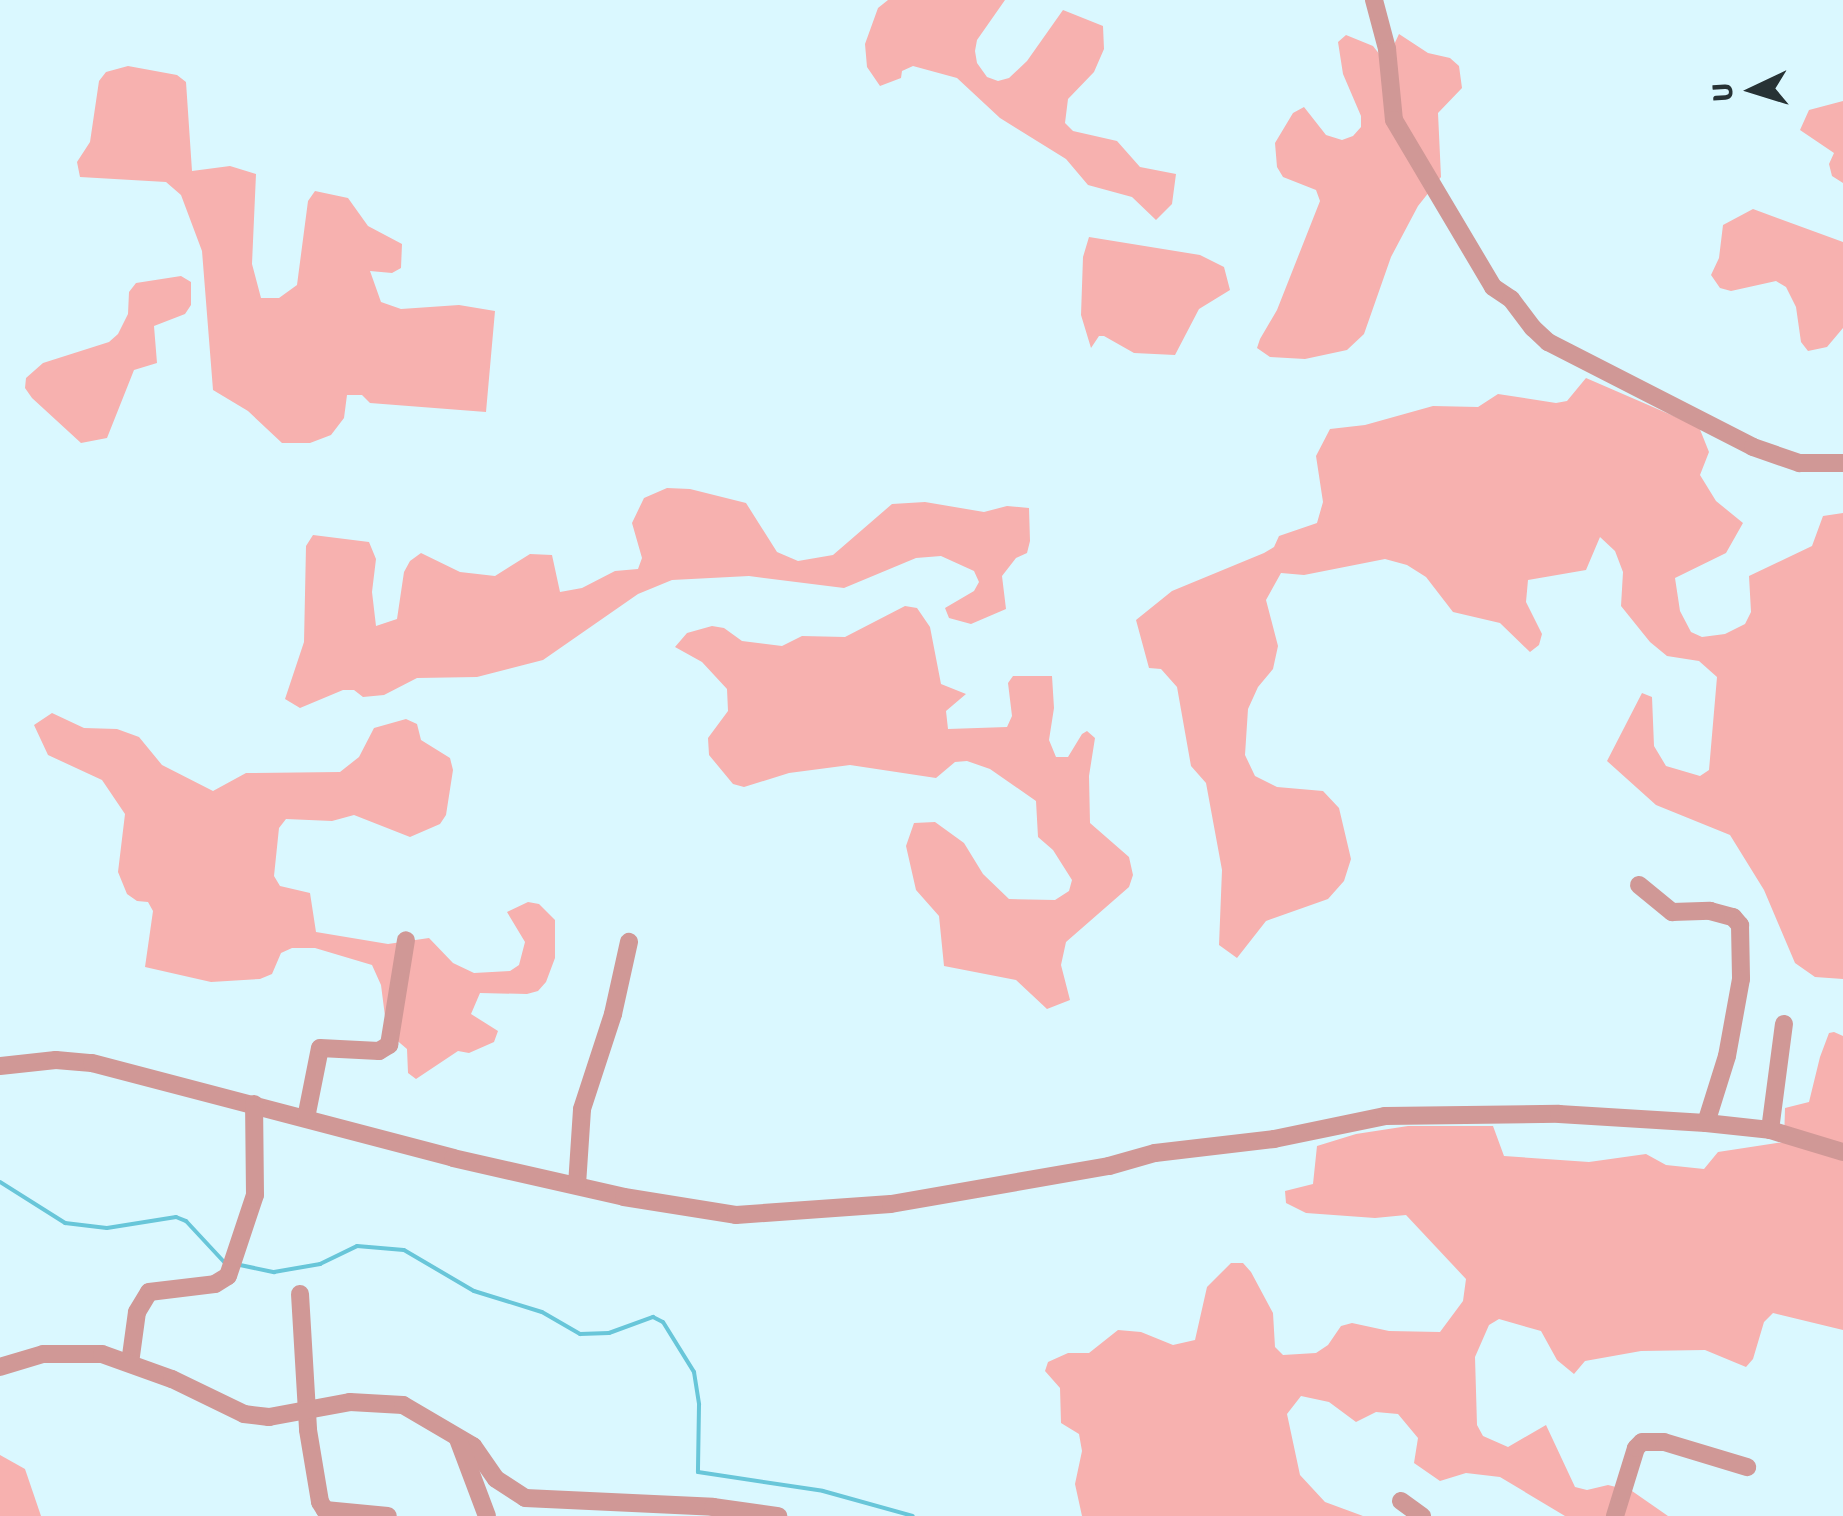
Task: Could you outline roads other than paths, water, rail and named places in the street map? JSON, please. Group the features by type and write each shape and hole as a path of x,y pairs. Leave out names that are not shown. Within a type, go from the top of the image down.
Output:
{"street":[{"path":"1374,0 1387,48 1394,120 1494,287 1512,299 1533,328 1548,342 1753,447 1799,462 1843,463"},
{"path":"1640,884 1672,912 1710,911 1733,917 1740,925 1737,998 1722,1078 1706,1123"},
{"path":"306,1118 320,1048 379,1051 389,1045 406,940"},
{"path":"577,1185 582,1109 613,1014 628,942"},
{"path":"1770,1130 1784,1024"},
{"path":"0,1066 56,1060 92,1063 453,1158 736,1215 794,1214 975,1191 1110,1166 1155,1152 1274,1139 1385,1116 1559,1114 1706,1123 1770,1130 1843,1152"},
{"path":"130,1362 137,1312 149,1292 215,1284 228,1276 255,1195 254,1104"},
{"path":"300,1294 310,1410 308,1430 316,1491 325,1510 388,1516"},
{"path":"0,1368 43,1354 75,1352 130,1362 244,1414 269,1418 350,1402 403,1405 473,1446 507,1488 533,1500 713,1507 778,1516"},
{"path":"458,1438 487,1516"},
{"path":"1614,1516 1636,1448 1642,1442 1664,1442 1747,1467"},
{"path":"1401,1501 1422,1516"}],"waterway":[{"path":"0,1182 65,1223 107,1228 176,1217 186,1221 225,1263"},
{"path":"240,1265 274,1272 320,1264 357,1246 404,1250 474,1291 542,1312 580,1334 609,1333 653,1317 663,1322 694,1372 699,1405 698,1472 823,1491 913,1516"}]}
